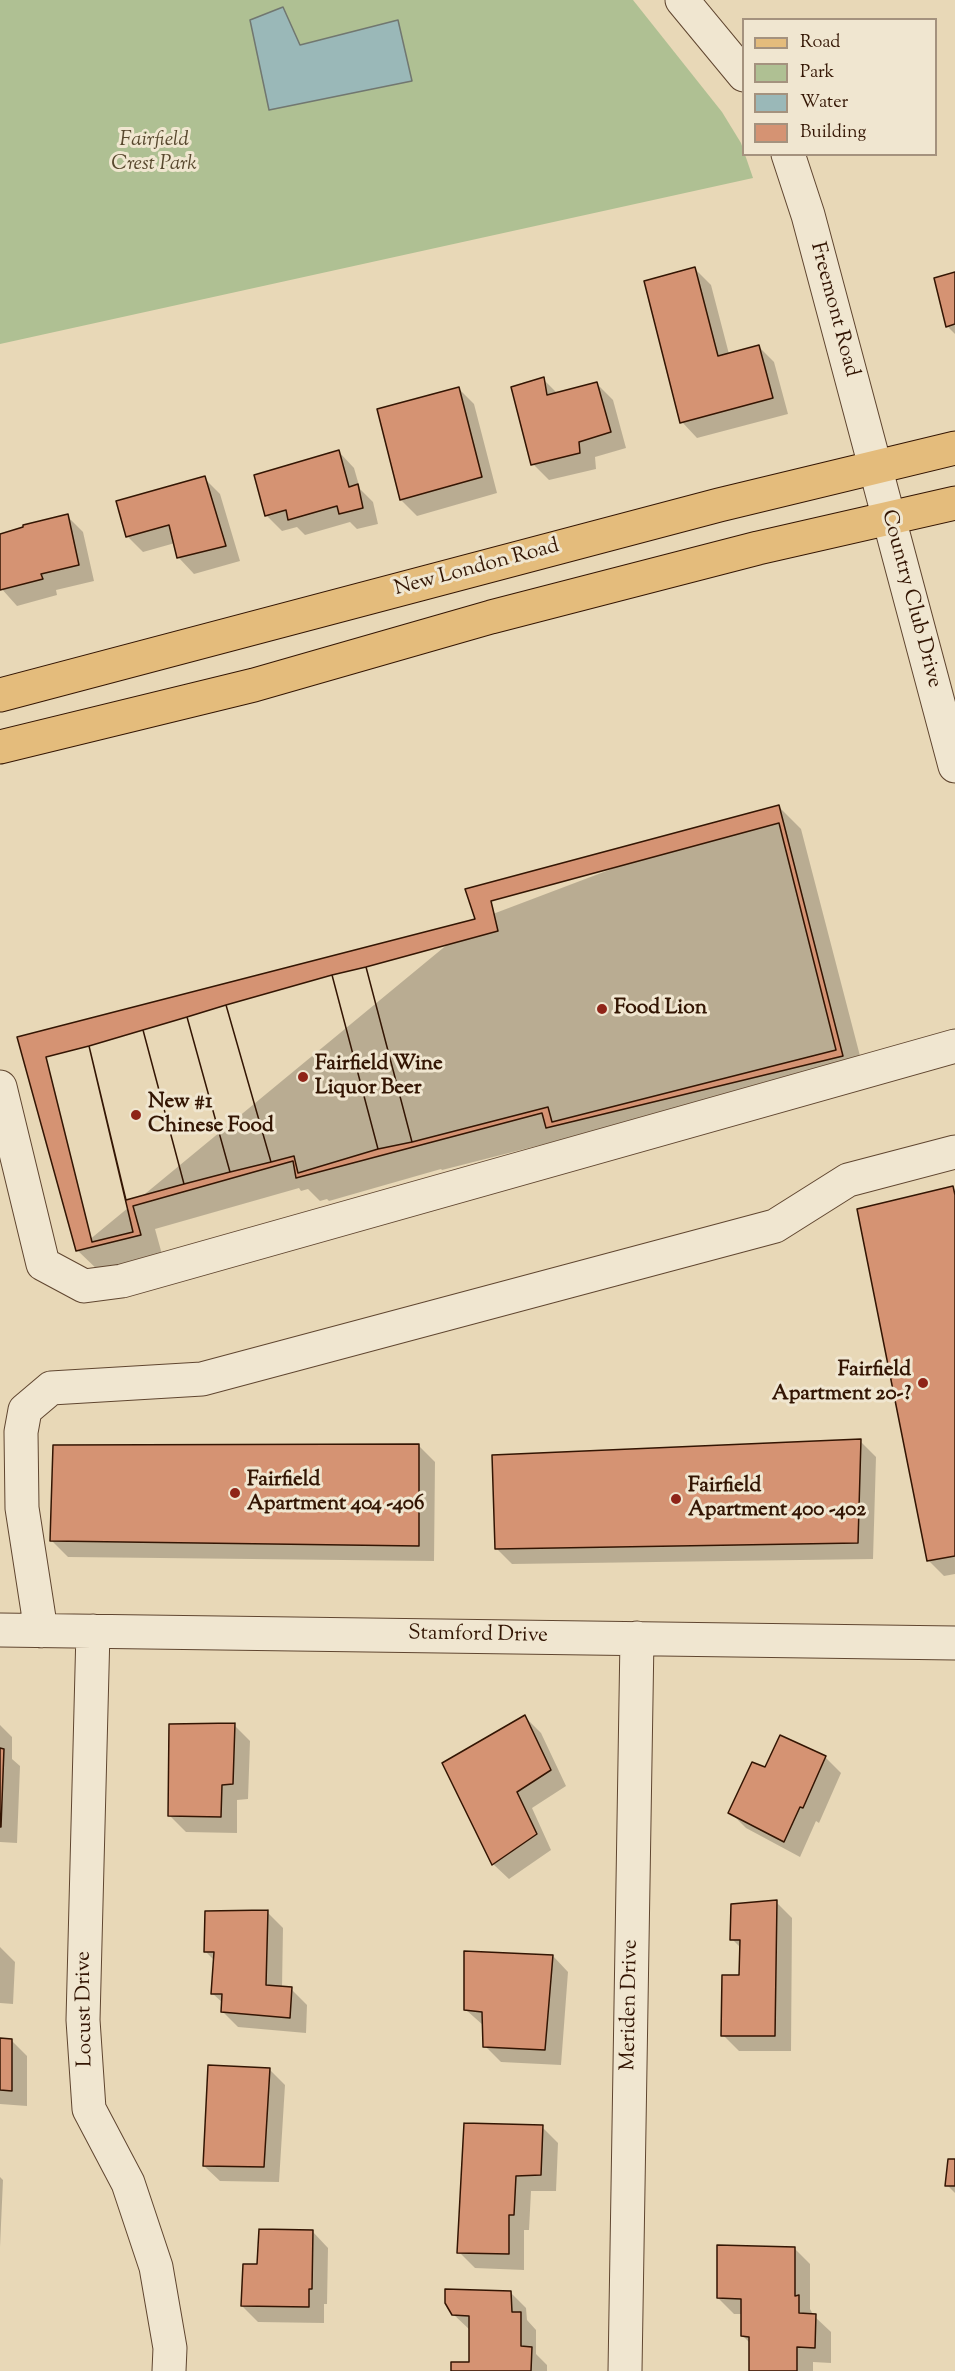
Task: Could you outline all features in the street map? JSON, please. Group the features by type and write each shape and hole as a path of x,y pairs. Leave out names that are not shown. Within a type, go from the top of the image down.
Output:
{"main road":[{"name":"New London Road","path":"0,695 697,510 955,448"},
{"path":"15,743 254,685 491,617 711,560 955,503"}],"street":[{"path":"682,0 742,73"},
{"name":"Freemont Road","path":"789,156 808,215 875,466"},
{"name":"Country Club Drive","path":"875,466 955,766"},
{"path":"0,764 15,743"},
{"path":"0,1087 43,1264 84,1286 122,1281 955,1046"},
{"path":"41,1631 22,1508 21,1432 25,1410 51,1388 202,1379 775,1226 848,1180 955,1152"},
{"name":"Stamford Drive","path":"0,1630 955,1643"},
{"name":"Locust Drive","path":"93,1631 83,2020 89,2109 128,2183 156,2267 170,2348 169,2371"},
{"name":"Meriden Drive","path":"626,2371 637,1638"}],"green space":[{"name":"Fairfield Crest Park","path":"0,0 633,0 722,112 741,143 742,156 745,156 753,178 0,344"}],"water":[{"path":"283,7 300,45 398,20 412,81 269,110 250,20"}],"building":[{"path":"695,267 718,356 759,345 773,398 680,423 644,281"},
{"path":"955,272 955,324 946,327 934,278"},
{"path":"544,377 547,395 597,382 611,432 579,442 580,453 531,465 511,387"},
{"path":"459,387 482,477 400,500 377,409"},
{"path":"339,450 349,487 358,484 363,508 339,514 337,506 288,520 286,510 265,516 254,475"},
{"path":"205,476 226,546 177,558 169,525 126,537 116,501"},
{"path":"68,514 79,565 41,574 43,579 0,590 0,534 23,527 23,525"},
{"path":"779,805 843,1056 546,1128 542,1113 296,1178 293,1161 133,1206 141,1235 76,1251 17,1037 475,919 465,889"},
{"name":"Food Lion","path":"779,823 836,1050 552,1122 548,1107 412,1142 366,967 498,931 491,901"},
{"path":"366,967 412,1142 378,1149 332,975"},
{"name":"Fairfield Wine Liquor Beer","path":"332,975 378,1149 298,1173 294,1156 271,1162 226,1005"},
{"path":"226,1005 271,1162 230,1172 187,1017"},
{"path":"187,1017 230,1172 184,1184 143,1030"},
{"name":"New #1 Chinese Food","path":"143,1030 184,1184 126,1200 89,1046"},
{"path":"89,1046 133,1232 92,1242 46,1057"},
{"name":"Fairfield Apartment 20-?","path":"953,1186 955,1195 955,1556 927,1561 857,1209"},
{"name":"Fairfield Apartment 400 -402","path":"861,1439 858,1543 495,1549 492,1455"},
{"name":"Fairfield Apartment 404 -406","path":"419,1444 419,1546 50,1541 53,1445"},
{"path":"525,1715 551,1770 517,1792 537,1834 492,1865 442,1763"},
{"path":"235,1723 233,1784 222,1785 221,1817 168,1816 169,1724"},
{"path":"780,1735 826,1756 803,1808 800,1807 784,1842 728,1813 752,1762 765,1767"},
{"path":"0,1748 4,1749 1,1827 0,1827"},
{"path":"777,1900 775,2036 721,2036 722,1975 739,1975 740,1940 730,1940 731,1904"},
{"path":"268,1910 266,1985 292,1987 290,2018 221,2012 222,1994 211,1994 214,1952 204,1952 205,1911"},
{"path":"464,1951 553,1955 545,2050 483,2047 482,2012 464,2010"},
{"path":"0,2038 12,2039 12,2091 0,2090"},
{"path":"208,2065 270,2068 264,2167 203,2166"},
{"path":"464,2123 543,2125 541,2175 516,2176 514,2215 509,2215 509,2254 457,2253"},
{"path":"948,2159 955,2159 955,2186 945,2186"},
{"path":"259,2229 313,2230 312,2289 309,2289 309,2307 241,2306 243,2264 257,2264"},
{"path":"717,2245 795,2247 795,2296 799,2295 799,2313 816,2314 815,2348 797,2347 797,2371 749,2371 749,2337 741,2336 741,2299 717,2298"},
{"path":"445,2289 511,2291 512,2312 521,2312 521,2346 532,2347 531,2371 451,2371 451,2362 469,2362 469,2316 452,2315 445,2303"}],"place":[{"name":"Food Lion","path":"602,1009"},
{"name":"Fairfield Wine Liquor Beer","path":"303,1077"},
{"name":"New #1 Chinese Food","path":"136,1115"},
{"name":"Fairfield Apartment 20-?","path":"923,1383"},
{"name":"Fairfield Apartment 404 -406","path":"235,1493"},
{"name":"Fairfield Apartment 400 -402","path":"676,1499"}]}
